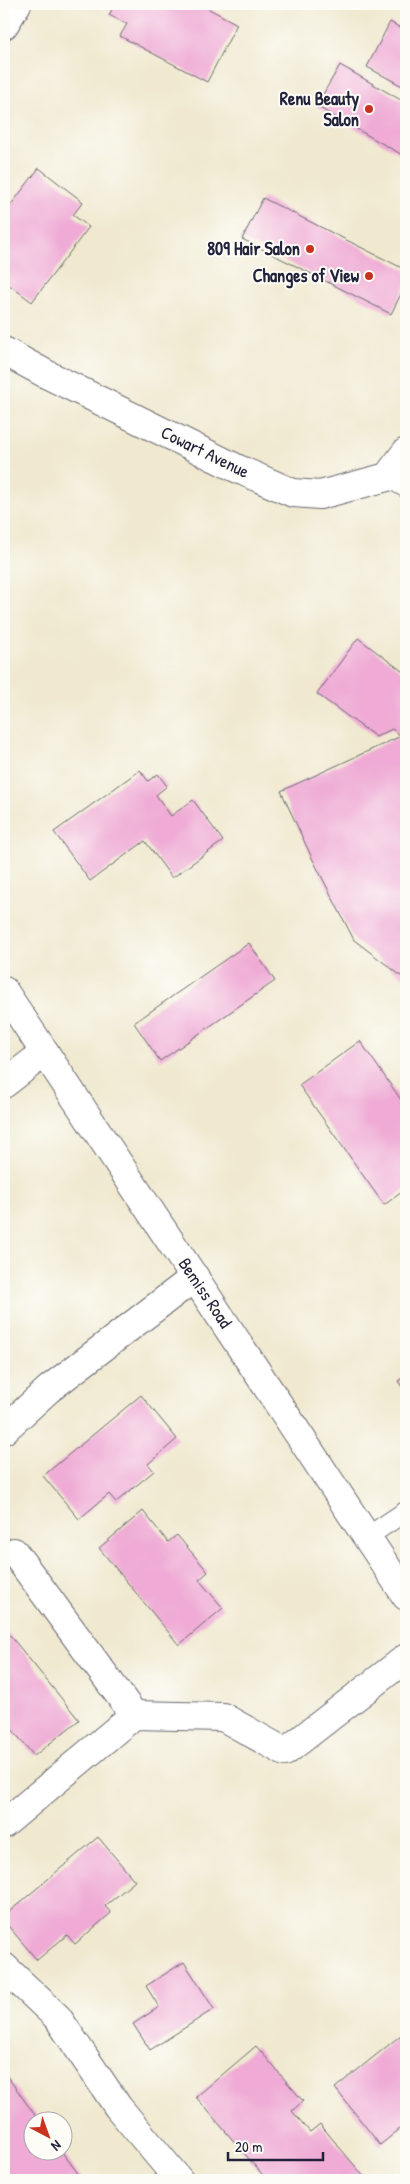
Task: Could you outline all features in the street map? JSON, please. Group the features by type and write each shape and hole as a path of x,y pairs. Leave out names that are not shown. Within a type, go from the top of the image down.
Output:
{"street":[{"path":"4,25 18,4"},
{"name":"Cowart Avenue","path":"4,351 46,374 219,460 293,493 320,496 397,482 406,452"},
{"name":"Bemiss Road","path":"4,991 406,1596"},
{"path":"4,1084 45,1052"},
{"path":"4,1430 49,1389 195,1277"},
{"path":"7,1549 134,1715"},
{"path":"4,1824 134,1715 223,1717 285,1752 406,1658"},
{"path":"4,1967 58,2018 118,2107 178,2180"}],"lane":[{"path":"367,1537 406,1511"}],"building":[{"path":"115,4 200,4 237,24 207,82 120,36 127,24 109,15"},
{"path":"390,22 406,31 406,88 367,67"},
{"path":"340,65 406,103 406,157 316,106"},
{"path":"39,168 83,202 73,215 89,227 32,302 4,281 4,214"},
{"path":"263,198 406,270 406,284 391,314 242,239"},
{"path":"358,638 406,674 406,975 404,978 354,940 311,856 281,791 401,736 392,729 376,737 317,694"},
{"path":"140,770 148,781 158,774 167,786 156,795 171,816 193,800 223,841 172,878 145,841 90,881 54,832"},
{"path":"249,943 275,981 160,1061 134,1023"},
{"path":"360,1041 406,1107 406,1189 384,1205 299,1085"},
{"path":"406,1375 406,1393 398,1381"},
{"path":"141,1395 177,1439 148,1464 154,1471 116,1502 109,1494 79,1519 43,1476"},
{"path":"143,1511 168,1542 177,1535 208,1572 199,1580 223,1608 179,1645 99,1548"},
{"path":"4,1628 79,1720 34,1756 10,1727 6,1731 4,1728"},
{"path":"98,1837 135,1881 105,1906 111,1913 75,1944 67,1935 37,1960 4,1921 4,1916"},
{"path":"184,1962 214,2009 150,2050 133,2024 159,2007 146,1986"},
{"path":"406,2031 406,2124 380,2145 335,2088"},
{"path":"256,2046 303,2101 292,2111 310,2132 320,2124 365,2178 362,2180 267,2180 196,2097"},
{"path":"4,2072 33,2112 22,2112 22,2162 70,2162 83,2180 5,2180"}],"place":[{"name":"Renu Beauty Salon","path":"369,109"},
{"name":"809 Hair Salon","path":"310,249"},
{"name":"Changes of View","path":"369,276"}]}
